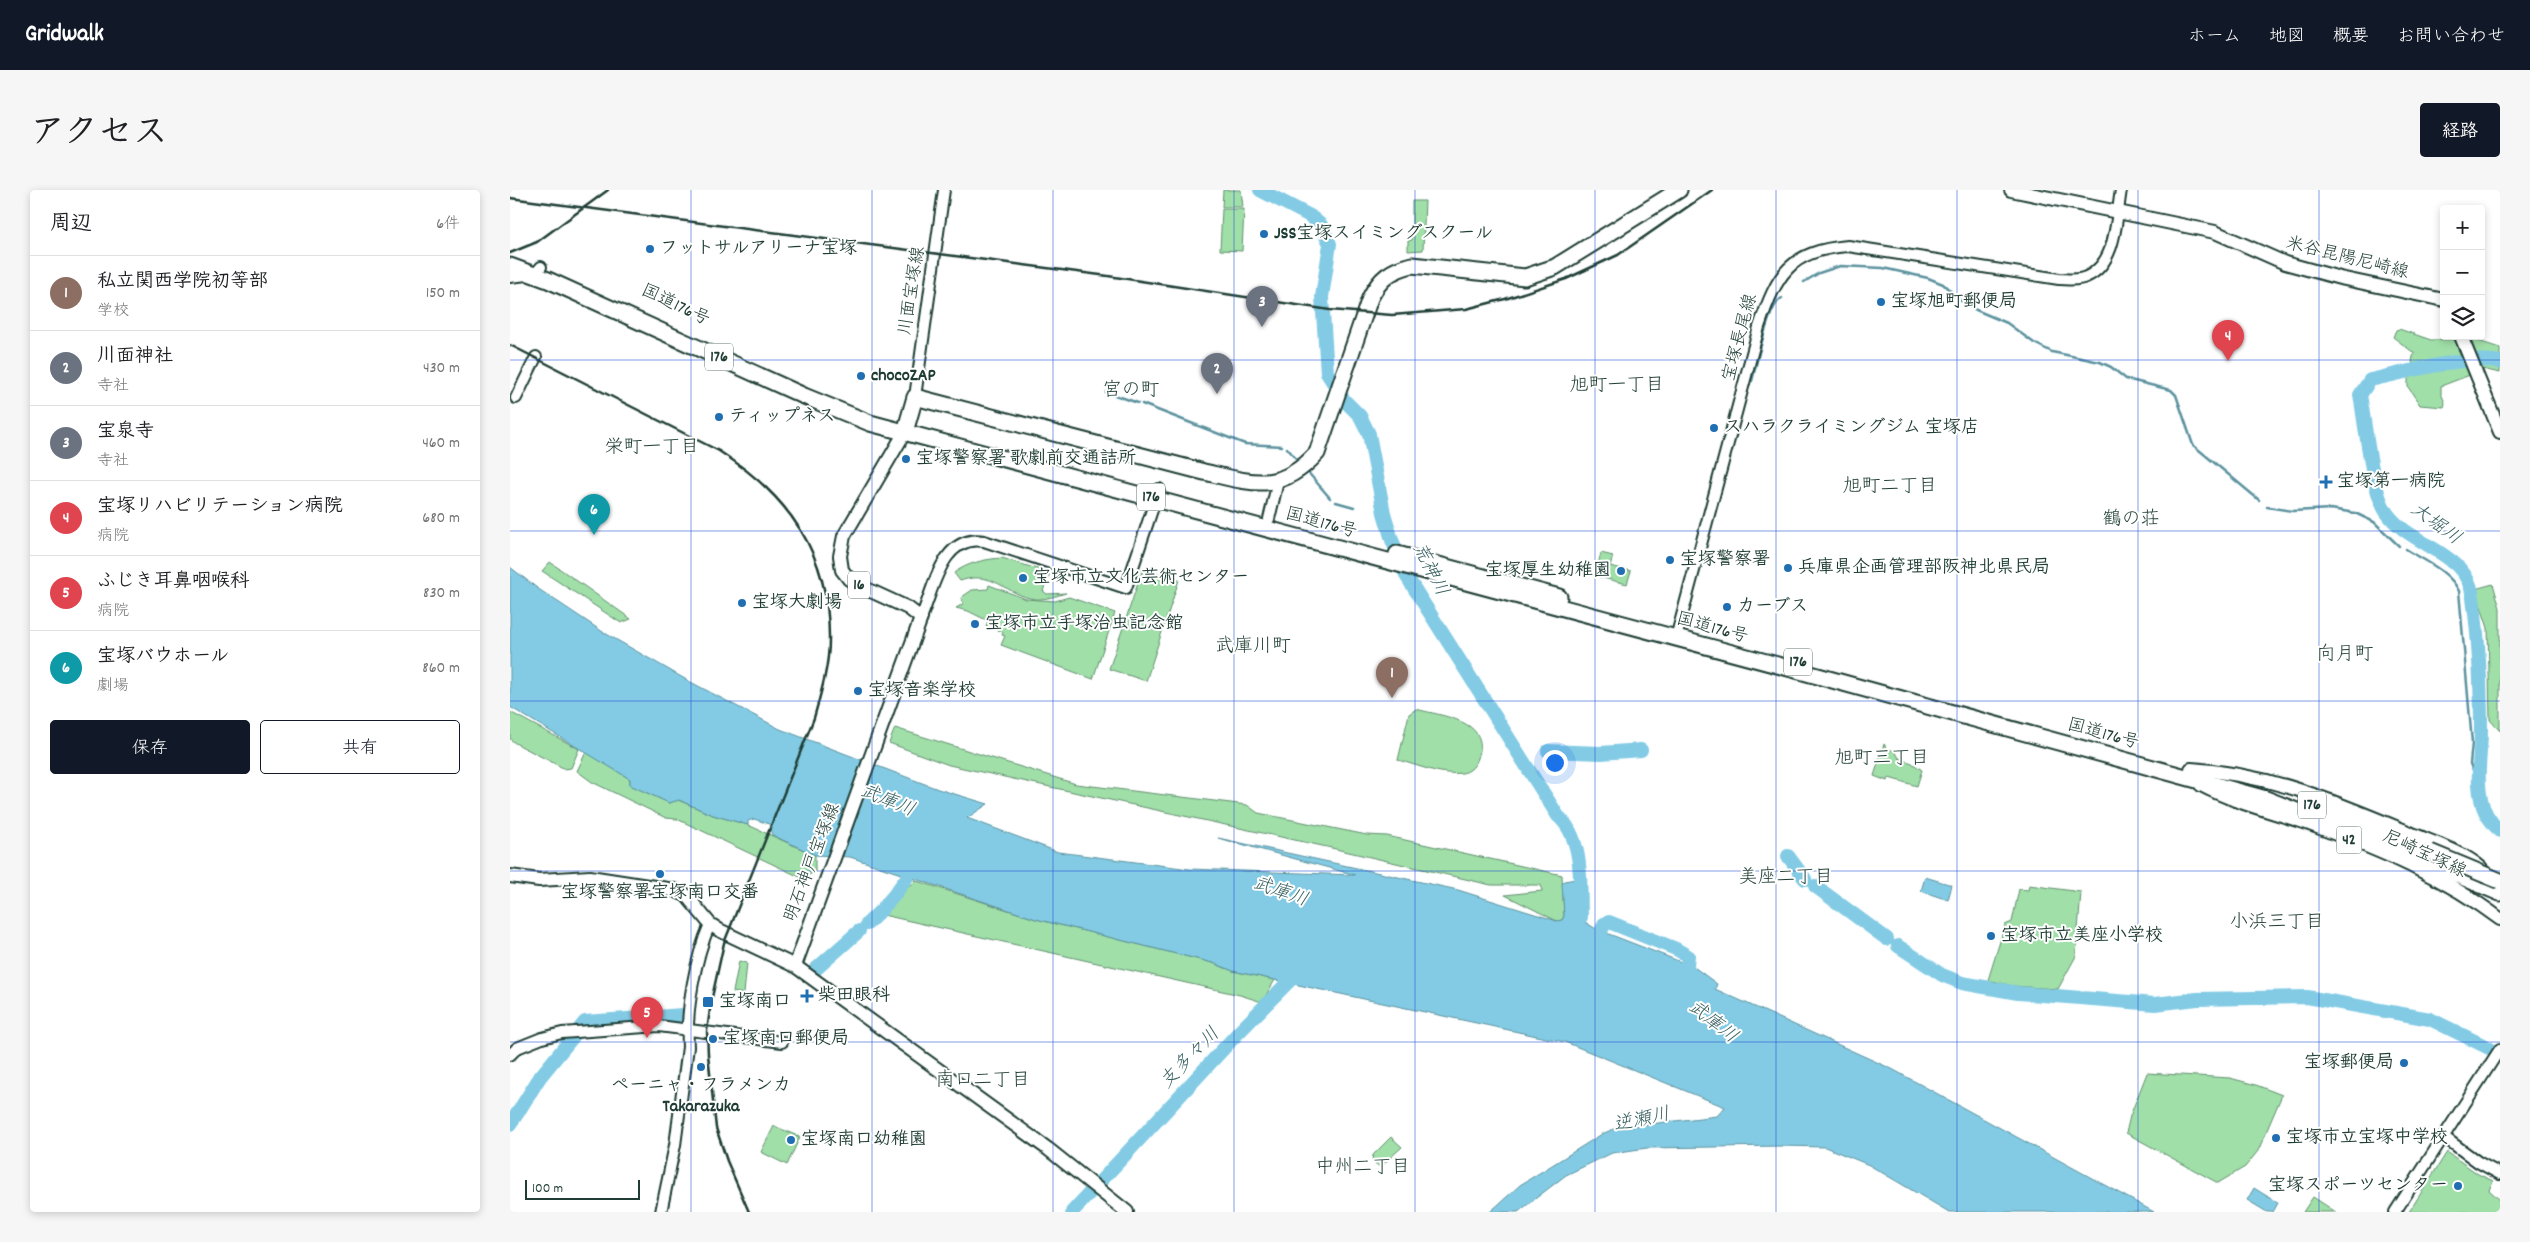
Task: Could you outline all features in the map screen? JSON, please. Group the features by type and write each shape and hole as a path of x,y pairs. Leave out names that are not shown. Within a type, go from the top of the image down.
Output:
{"highway":[{"name":"国道176号","path":"915,397 1251,483 1278,481 1304,466 1317,453 1370,298 1378,283 1386,275 1400,268 1412,265 1525,276 1555,267 1680,190"},
{"name":"国道176号","path":"511,267 538,271 807,388 906,427 2190,774 2269,790 2372,827 2500,893"},
{"path":"906,427 915,397"},
{"name":"国道176号","path":"1157,494 1269,519 1400,559"},
{"name":"国道176号","path":"2428,857 2500,881"},
{"path":"2479,866 2500,875"}],"main road":[{"name":"米谷昆陽尼崎線","path":"2011,190 2215,232 2285,263 2340,278 2440,299"},
{"path":"2463,341 2500,432"},
{"name":"16","path":"906,427 844,536 840,556 842,570 850,579 908,608 921,618"},
{"name":"明石神戸宝塚線","path":"795,966 921,618"},
{"name":"尼崎宝塚線","path":"2190,774 2230,771 2286,784 2372,817 2456,853 2479,866 2500,887"},
{"name":"尼崎宝塚線","path":"2190,774 2223,797 2315,826 2444,881 2476,901 2500,920"},
{"path":"510,876 539,880 590,877 674,890 686,895 710,924 795,966 1097,1186 1127,1212"}],"street":[{"name":"川面宝塚線","path":"915,397 944,190"},
{"name":"宝塚長尾線","path":"1677,634 1759,327 1771,291 1792,265 1808,255 1828,248 1848,246 2059,279 2086,278 2098,270 2110,253 2121,190"},
{"path":"511,267 538,271"},
{"path":"516,398 536,357"},
{"path":"1269,519 1278,481"},
{"path":"921,618 948,554 958,544 969,540 984,541 1126,588 1157,494"},
{"path":"660,1212 675,1145 688,1047 693,989 705,937 710,924"},
{"path":"510,1055 517,1048 562,1033 659,1026 782,1042"},
{"path":"2395,1212 2500,1050"},
{"path":"2444,1137 2478,1162 2500,1174"}],"green space":[{"path":"1223,190 1241,190 1243,207 1222,207"},
{"path":"1412,201 1425,201 1423,250 1408,251 1408,241 1412,240"},
{"path":"1222,209 1244,209 1242,251 1220,250"},
{"path":"2399,329 2431,340 2459,340 2470,375 2441,386 2441,393 2445,403 2444,407 2420,405 2408,387 2408,378 2417,374 2412,361 2414,353 2393,337 2396,330"},
{"path":"2475,340 2500,348 2500,373 2478,368 2468,342"},
{"path":"1601,553 1613,556 1610,566 1631,571 1627,584 1595,576"},
{"name":"宝塚市立文化芸術センター","path":"1002,558 1050,573 1043,591 1047,594 1066,593 1035,599 1015,593 991,580 972,578 960,581 954,573 976,562"},
{"path":"550,562 631,619 621,623 542,571"},
{"path":"1143,568 1179,580 1146,681 1109,669"},
{"path":"2493,584 2500,608 2500,731 2490,720 2488,628 2475,589"},
{"path":"989,585 1026,599 1055,601 1069,597 1115,613 1093,679 1001,645 1005,636 1002,635 1003,632 986,626 988,621 968,611 956,608 963,604 962,597 972,590 988,589"},
{"path":"1416,709 1462,722 1478,735 1480,745 1477,761 1472,768 1462,773 1454,774 1430,770 1398,760 1409,714"},
{"path":"510,712 579,749 571,768 565,769 510,739"},
{"path":"895,728 1076,784 1247,805 1258,813 1367,835 1387,836 1562,875 1564,916 1562,920 1557,921 1505,895 1542,891 1541,885 1491,885 1327,847 949,765 889,743"},
{"path":"1884,744 1888,749 1895,751 1899,758 1912,763 1922,770 1917,786 1889,778 1887,781 1874,776"},
{"path":"586,752 630,779 630,785 669,803 678,800 713,815 748,825 815,855 815,872 802,878 677,819 666,818 592,782 577,771"},
{"path":"914,880 1036,919 1213,963 1233,971 1275,980 1262,1002 1240,995 883,915 902,893 915,882"},
{"path":"2029,885 2081,892 2076,956 2058,989 2013,986 1988,980 2005,925 2012,922 2019,889 2028,890"},
{"path":"739,961 747,963 744,994 733,992"},
{"path":"2147,1073 2230,1078 2282,1095 2258,1151 2245,1167 2218,1183 2126,1133 2130,1116"},
{"path":"774,1126 800,1137 787,1165 761,1152"},
{"path":"1391,1137 1402,1147 1380,1167 1372,1161 1373,1155"},
{"name":"宝塚スポーツセンター","path":"2447,1152 2478,1174 2493,1181 2489,1190 2500,1200 2500,1212 2409,1212"},
{"path":"2313,1197 2336,1212 2303,1212"}],"water":[{"name":"武庫川","path":"510,567 537,588 603,632 685,679 780,729 938,789 988,804 967,818 1058,852 1190,869 1355,875 1218,838 1458,890 1557,921 1562,920 1564,916 1562,884 1564,881 1576,879 1585,922 1596,929 1694,967 1717,984 1715,989 1892,1069 2154,1212 1949,1212 1869,1165 1825,1147 1781,1146 1647,1148 1612,1153 1566,1175 1518,1212 1490,1212 1520,1185 1602,1134 1616,1128 1717,1116 1725,1107 1565,1042 1233,971 1213,963 1036,919 850,857 815,855 772,835 769,824 754,819 748,821 748,825 713,815 679,800 669,803 630,785 630,779 510,707"},
{"path":"1925,877 1952,885 1948,900 1921,891"},
{"path":"2254,1188 2278,1203 2273,1212 2267,1212 2247,1200"}],"waterway":[{"name":"荒神川","path":"1260,190 1310,216 1321,225 1330,244 1322,297 1327,373 1344,400 1360,416 1369,434 1384,513 1392,540 1407,577 1572,837 1579,863 1581,917"},
{"path":"1804,282 1819,273 1840,266 1883,268 1928,278 1943,284 1961,301 1976,310 2007,323 2034,343 2052,352 2100,362 2111,367 2126,379 2171,390 2176,395 2193,445 2259,500"},
{"path":"1752,381 1772,311 1782,298"},
{"name":"大堀川","path":"2500,362 2485,360 2452,363 2370,380 2360,395 2373,474 2377,490 2387,513 2410,534 2450,559 2469,582 2475,614 2481,698 2480,791 2486,812 2500,831"},
{"path":"1106,392 1138,403"},
{"path":"1142,404 1245,444 1282,446"},
{"path":"1287,448 1299,462"},
{"path":"1306,470 1330,498"},
{"path":"1336,502 1354,507"},
{"path":"2267,507 2292,511 2331,509 2355,513 2374,522 2399,546"},
{"path":"2406,549 2443,572 2459,591 2472,743 2470,764 2479,782"},
{"path":"1548,751 1601,753 1641,750"},
{"path":"1788,856 1805,879"},
{"path":"867,924 895,894 917,861"},
{"path":"1815,886 1887,939"},
{"path":"1595,949 1604,924 1609,922 1676,949 1688,956 1685,982"},
{"path":"816,969 859,931"},
{"path":"1898,946 1942,975 1962,983 2018,993 2155,1004 2197,999 2307,997 2430,1019 2489,1048"},
{"name":"支多々川","path":"1072,1212 1239,1032 1301,969"},
{"path":"510,1125 540,1077 585,1022 683,1015"}],"railway":[{"path":"510,253 537,242 608,190"},
{"path":"510,198 1108,276 1330,310 1392,315 1466,309 1505,299 1566,279 1618,255 1712,190"},
{"path":"510,345 719,451 744,469 766,487 801,530 813,554 822,581 827,609 829,640 828,660 822,689 814,718 724,943 711,1002 707,1031 716,1128 727,1161 749,1212"}],"place":[{"name":"JSS宝塚スイミングスクール","path":"1264,234"},
{"name":"フットサルアリーナ宝塚","path":"650,249"},
{"name":"宝塚旭町郵便局","path":"1881,302"},
{"name":"宝泉寺","path":"1262,327"},
{"name":"宝塚リハビリテーション病院","path":"2228,361"},
{"name":"chocoZAP","path":"861,376"},
{"name":"川面神社","path":"1217,394"},
{"name":"ティップネス","path":"719,417"},
{"name":"スハラクライミングジム 宝塚店","path":"1714,428"},
{"name":"宝塚警察署 歌劇前交通詰所","path":"906,459"},
{"name":"宝塚第一病院","path":"2326,482"},
{"name":"宝塚バウホール","path":"594,535"},
{"name":"宝塚警察署","path":"1670,560"},
{"name":"兵庫県企画管理部阪神北県民局","path":"1788,568"},
{"name":"宝塚厚生幼稚園","path":"1621,571"},
{"name":"宝塚市立文化芸術センター","path":"1023,578"},
{"name":"宝塚大劇場","path":"742,603"},
{"name":"カーブス","path":"1727,607"},
{"name":"宝塚市立手塚治虫記念館","path":"975,624"},
{"name":"宝塚音楽学校","path":"858,691"},
{"name":"私立関西学院初等部","path":"1392,698"},
{"name":"宝塚警察署宝塚南口交番","path":"660,874"},
{"name":"宝塚市立美座小学校","path":"1991,936"},
{"name":"柴田眼科","path":"807,996"},
{"name":"宝塚南口","path":"708,1002"},
{"name":"ふじき耳鼻咽喉科","path":"647,1038"},
{"name":"宝塚南口郵便局","path":"713,1039"},
{"name":"宝塚郵便局","path":"2404,1063"},
{"name":"ペーニャ・フラメンカ Takarazuka","path":"701,1067"},
{"name":"宝塚市立宝塚中学校","path":"2276,1138"},
{"name":"宝塚南口幼稚園","path":"791,1140"},
{"name":"宝塚スポーツセンター","path":"2458,1186"}],"district":[{"name":"旭町一丁目","path":"1617,386"},
{"name":"宮の町","path":"1131,391"},
{"name":"栄町一丁目","path":"652,448"},
{"name":"旭町二丁目","path":"1890,487"},
{"name":"鶴の荘","path":"2131,520"},
{"name":"武庫川町","path":"1253,647"},
{"name":"向月町","path":"2345,655"},
{"name":"旭町三丁目","path":"1882,759"},
{"name":"美座二丁目","path":"1786,878"},
{"name":"小浜三丁目","path":"2277,923"},
{"name":"南口二丁目","path":"983,1081"},
{"name":"中州二丁目","path":"1363,1168"}],"water label":[{"name":"逆瀬川","path":"1642,1121"}]}
